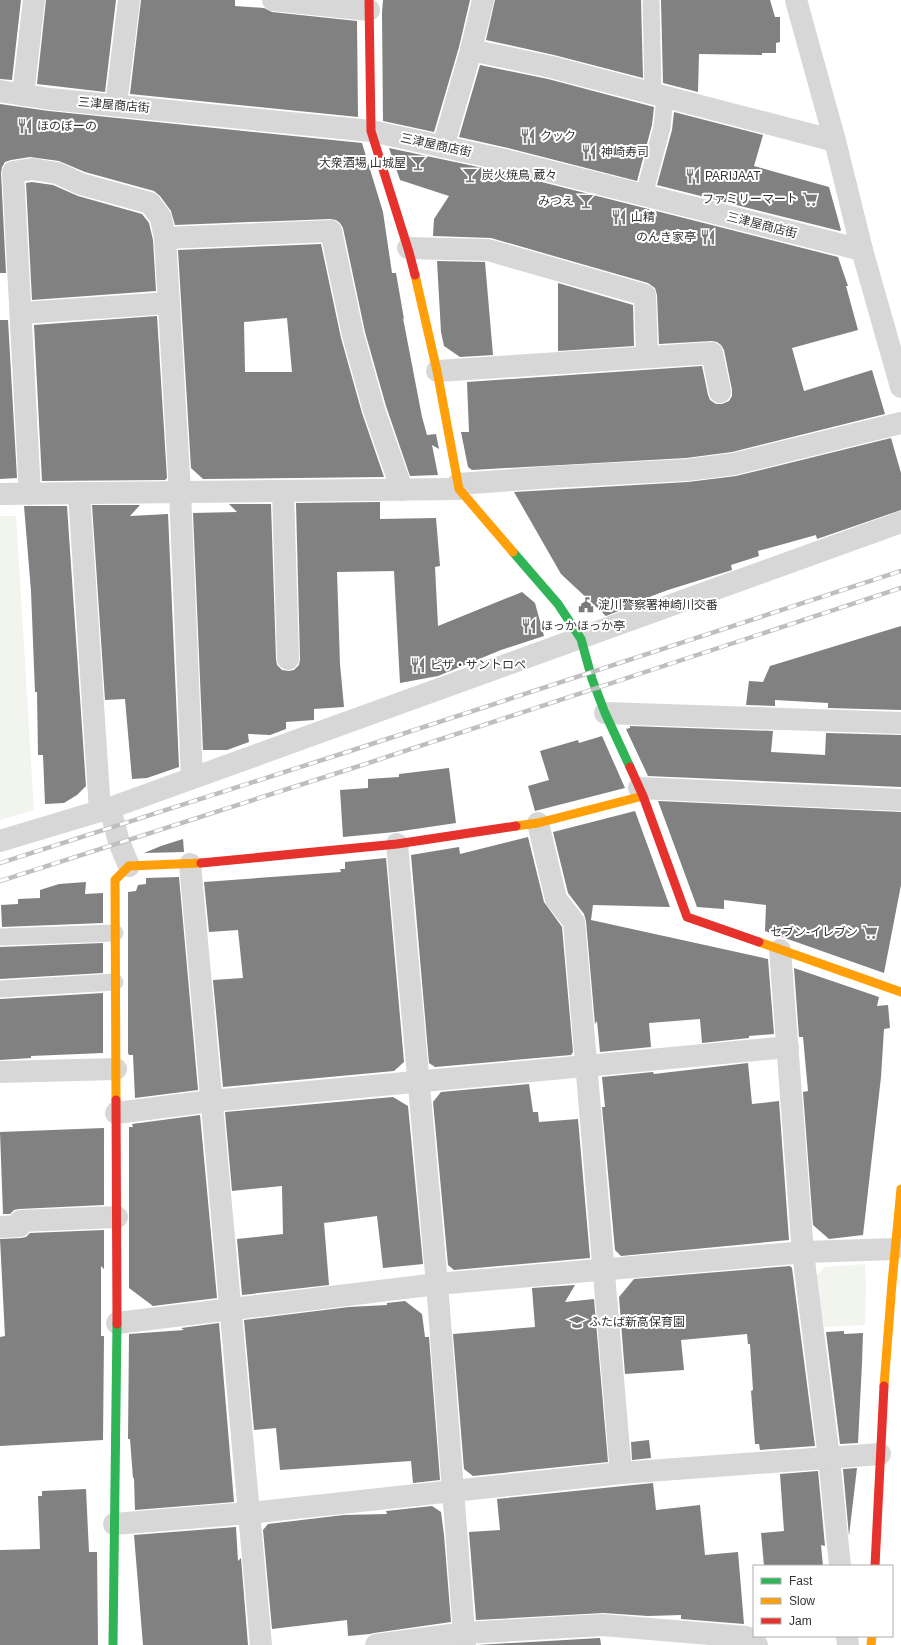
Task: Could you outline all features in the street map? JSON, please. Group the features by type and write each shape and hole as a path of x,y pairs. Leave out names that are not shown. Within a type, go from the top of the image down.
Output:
{"street":[{"path":"23,95 34,0"},
{"path":"116,106 129,0"},
{"path":"273,0 369,5 371,131 408,248 437,371 459,487 558,604 581,639 592,679 605,713 641,792 687,917 901,992"},
{"path":"443,147 471,50 483,0"},
{"path":"796,0 835,141 862,250 901,387"},
{"path":"471,50 551,67 835,141"},
{"name":"三津屋商店街","path":"0,91 50,99 371,131 505,160 862,250"},
{"path":"30,494 13,172 32,169 57,173 81,184 150,203 161,218 165,238 180,492 192,778"},
{"path":"165,238 331,231 353,336 374,410 402,490"},
{"path":"408,248 488,250 645,295 647,357"},
{"path":"21,313 169,303"},
{"path":"437,371 712,353 720,392"},
{"path":"0,494 402,490 687,470 727,465 901,423"},
{"path":"283,491 288,659"},
{"path":"79,493 105,809 129,866"},
{"path":"0,841 105,809 581,639 901,522"},
{"path":"605,713 901,723"},
{"path":"112,1645 117,1323 115,880 129,866 190,864 397,844 538,823 641,792 901,800"},
{"path":"538,823 556,899 574,922 621,1473"},
{"path":"397,844 437,1284 465,1639"},
{"path":"190,864 261,1645"},
{"path":"780,950 803,1253 829,1458 840,1565"},
{"path":"116,1113 211,1100 788,1047"},
{"path":"0,1072 116,1069"},
{"path":"875,1565 880,1454 897,1273 894,1249 901,1189"},
{"path":"0,1227 20,1226 20,1222 116,1217"},
{"path":"117,1323 437,1284 803,1253 894,1249"},
{"path":"114,1524 249,1513 621,1473 880,1454"},
{"path":"376,1645 465,1639 602,1625 746,1636 757,1645"}],"lane":[{"path":"644,195 662,127 651,0"},
{"path":"0,937 115,933"},
{"path":"0,989 115,982"}],"shaded area":[{"path":"0,516 16,516 34,810 0,820"},
{"path":"865,1264 865,1325 824,1327 817,1275 825,1267"}],"building":[{"path":"0,0 21,0 12,80 0,79"},
{"path":"46,0 116,0 105,92 37,84"},
{"path":"141,0 235,0 235,6 264,8 272,12 357,21 358,117 130,94"},
{"path":"383,0 470,0 459,47 434,132 383,121"},
{"path":"495,0 641,0 643,78 554,55 486,40"},
{"path":"661,0 770,0 775,17 780,17 780,42 776,43 776,53 762,53 762,55 699,54 698,92 663,83"},
{"path":"480,65 548,79 654,107 652,125 637,181 459,137"},
{"path":"0,104 49,111 362,143 383,212 392,273 396,273 422,417 427,435 436,434 439,449 432,445 438,475 410,476 386,406 365,332 343,228 336,220 175,225 171,211 160,196 154,191 85,172 59,161 30,157 5,162 2,167 1,173 6,273 0,273"},
{"path":"674,112 763,135 754,166 829,187 841,230 840,231 657,185 672,130"},
{"path":"389,148 502,172 838,257 848,286 846,286 858,330 792,348 804,391 872,370 885,414 732,452 686,458 472,470 468,467 461,432 469,432 467,382 702,366 710,400 716,404 722,404 729,401 732,396 724,350 717,342 712,341 659,344 657,295 655,288 648,283 491,238 433,236 434,219 449,196 400,180"},
{"path":"32,182 53,185 78,196 142,214 149,223 153,240 156,291 32,300 26,183"},
{"path":"321,244 341,338 362,413 384,477 203,479 191,468 178,250","holes":["287,318 292,372 245,372 244,322"]},
{"path":"437,261 485,262 493,355 460,357 444,346 441,332"},
{"path":"558,283 633,305 634,346 558,351"},
{"path":"157,316 167,478 165,480 42,481 34,325"},
{"path":"0,320 8,320 17,478 0,479"},
{"path":"891,438 901,473 901,510 817,539 816,535 758,551 759,556 731,565 732,570 668,590 625,606 626,608 606,616 561,574 514,492 688,482 736,476"},
{"path":"380,502 380,519 436,518 440,566 435,567 438,626 522,592 535,603 544,636 501,650 438,676 400,683 394,571 337,572 340,664 344,707 314,709 314,720 286,722 286,729 270,735 248,734 249,742 227,750 203,750 193,513 237,512 229,504 271,504 276,659 277,665 282,670 289,671 294,670 299,665 300,659 296,503"},
{"path":"92,505 140,505 130,516 168,514 179,767 147,778 132,779 125,699 105,700"},
{"path":"24,506 67,506 86,786 77,795 64,803 45,804 43,755 38,755 37,692 35,692 31,591"},
{"path":"901,626 901,710 828,708 828,703 775,700 775,706 746,705 749,681 763,682 770,666"},
{"path":"630,726 773,731 771,752 825,755 826,733 901,735 901,787 648,776 626,729 630,728"},
{"path":"602,736 625,788 535,811 528,786 549,780 540,751 578,740 579,743"},
{"path":"449,768 456,823 395,832 343,837 340,790 368,788 368,779 399,777 399,774"},
{"path":"658,801 901,812 901,885 884,973 765,931 766,905 724,900 724,909 697,907"},
{"path":"635,811 670,907 593,905 591,920 768,959 774,1034 702,1043 700,1019 649,1023 651,1047 600,1052 597,1021 595,1024 586,921 584,914 568,893 553,832"},
{"path":"528,837 544,902 562,927 573,1052 571,1055 435,1067 429,1063 411,855 459,847 460,854"},
{"path":"183,839 184,852 144,853 161,846"},
{"path":"386,858 404,1062 394,1071 223,1087 213,980 243,978 238,930 209,932 204,882 341,872 340,869 345,869 345,862"},
{"path":"179,877 198,1090 135,1098 133,1055 129,1055 128,1053 128,892 136,891 138,885 146,884 146,878"},
{"path":"86,882 85,894 103,893 103,923 2,927 1,905 18,904 18,899 40,898 40,890 59,884"},
{"path":"103,943 103,973 0,979 0,947"},
{"path":"794,968 879,997 877,1006 888,1005 890,1028 884,1029 881,1077 863,1235 829,1239 813,1225 803,1092 808,1091 803,1037 799,1037"},
{"path":"103,993 103,1053 31,1056 31,1058 0,1060 0,999"},
{"path":"748,1063 752,1104 779,1101 789,1240 621,1256 615,1250 602,1107 605,1107 602,1077 653,1072 654,1074"},
{"path":"529,1084 533,1112 538,1112 539,1122 578,1119 590,1258 454,1270 448,1265 433,1102 441,1092"},
{"path":"393,1097 408,1106 423,1264 383,1268 377,1216 324,1223 329,1285 242,1295 237,1239 283,1234 282,1186 232,1191 225,1112"},
{"path":"200,1115 217,1298 153,1306 129,1288 129,1127 133,1127 132,1124"},
{"path":"104,1128 104,1205 19,1209 14,1210 10,1214 3,1214 0,1132"},
{"path":"104,1230 104,1269 101,1266 101,1336 104,1336 103,1440 0,1446 0,1337 5,1336 0,1239 26,1237 30,1233"},
{"path":"790,1266 792,1268 815,1446 760,1450 759,1444 755,1444 751,1391 753,1390 750,1344 748,1344 747,1334 681,1340 684,1370 625,1374 619,1297 634,1279"},
{"path":"575,1285 565,1302 594,1299 608,1462 473,1476 464,1469 453,1334 535,1327 532,1288"},
{"path":"405,1301 422,1314 425,1337 429,1337 440,1480 413,1483 411,1461 280,1470 276,1428 254,1430 244,1320 349,1307 387,1305 387,1303"},
{"path":"219,1323 234,1502 135,1510 134,1478 130,1439 128,1439 129,1334 184,1330 181,1328"},
{"path":"844,1331 844,1334 863,1333 862,1363 858,1443 840,1444 826,1332"},
{"path":"649,1440 651,1458 632,1460 631,1442"},
{"path":"857,1468 849,1536 843,1469"},
{"path":"818,1471 825,1546 821,1545 823,1565 764,1565 761,1533 784,1531 780,1474"},
{"path":"653,1483 656,1510 700,1505 705,1555 738,1552 744,1624 681,1619 681,1615 648,1616 603,1613 476,1620 469,1532 500,1530 497,1499"},
{"path":"86,1489 89,1552 97,1552 98,1645 0,1645 0,1550 40,1549 38,1496 42,1496 42,1491"},
{"path":"432,1506 441,1512 451,1622 348,1636 347,1620 272,1629 263,1530 268,1524 344,1515 387,1514 386,1511"},
{"path":"236,1527 238,1561 241,1558 248,1645 143,1645 134,1535"},
{"path":"600,1638 601,1645 477,1645"}],"railway":[{"path":"0,863 344,753 901,571"},
{"path":"0,881 350,769 901,588"}],"traffic: fast":[{"path":"513,552 558,604 581,639 592,679 605,713 630,767"},
{"path":"113,1645 117,1324"}],"traffic: slow":[{"path":"415,275 437,371 459,489 513,552"},
{"path":"516,826 538,823 643,796"},
{"path":"116,1100 115,880 129,866 201,863"},
{"path":"759,942 901,992"},
{"path":"884,1386 901,1189"},
{"path":"871,1645 872,1637"}],"traffic: jam":[{"path":"369,0 371,131 415,275"},
{"path":"630,767 643,796 687,917 759,942"},
{"path":"201,863 397,844 516,826"},
{"path":"116,1100 117,1324"},
{"path":"875,1565 884,1386"}],"place":[{"name":"ほのぼーの","path":"25,126"},
{"name":"クック","path":"528,136"},
{"name":"神崎寿司","path":"589,152"},
{"name":"大衆酒場 山城屋","path":"418,163"},
{"name":"炭火焼鳥 蔵々","path":"470,175"},
{"name":"PARIJAAT","path":"693,176"},
{"name":"ファミリーマート","path":"810,199"},
{"name":"みつえ","path":"586,201"},
{"name":"山精","path":"619,217"},
{"name":"のんき家亭","path":"708,237"},
{"name":"淀川警察署神崎川交番","path":"586,605"},
{"name":"ほっかほっか亭","path":"529,626"},
{"name":"ピザ・サントロペ","path":"418,665"},
{"name":"セブン-イレブン","path":"870,932"},
{"name":"ふたば新高保育園","path":"577,1322"}]}
